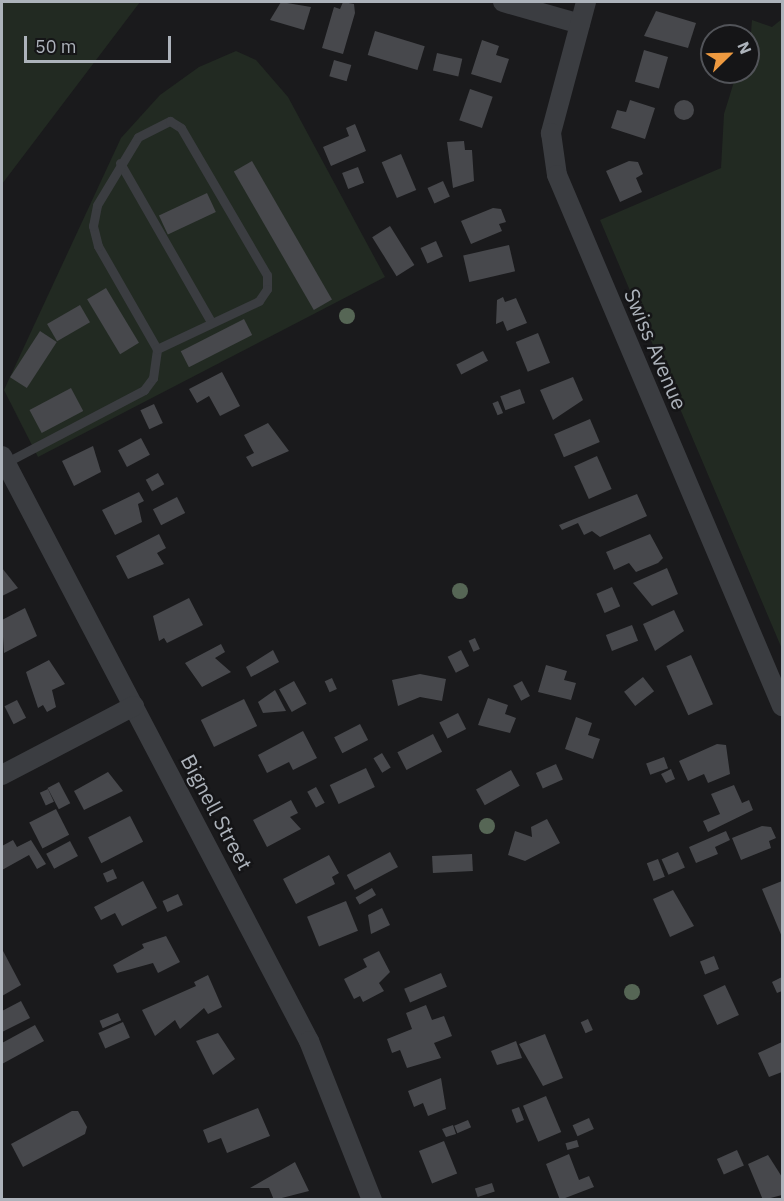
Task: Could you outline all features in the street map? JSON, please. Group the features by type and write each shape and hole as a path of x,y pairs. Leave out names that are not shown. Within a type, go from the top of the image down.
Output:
{"street":[{"path":"503,2 580,24"},
{"name":"Swiss Avenue","path":"586,2 551,133 556,174 783,706"},
{"name":"Bignell Street","path":"4,459 309,1041 372,1200"},
{"path":"2,775 134,706"}],"lane":[{"path":"4,459 144,390 158,365 157,349 98,246 93,226 120,163 138,137 160,123 170,121 181,128 261,265 267,289 259,300 157,349"},
{"path":"120,163 211,322"}],"shaded area":[{"path":"2,2 140,2 2,184"},
{"path":"782,19 782,649 600,220 721,168 724,114 733,84 760,84 760,24 752,24 752,20 772,27"},
{"path":"236,51 256,60 288,97 385,277 38,457 4,390 121,138 160,95 199,67"}],"building":[{"path":"281,2 311,7 304,30 270,20"},
{"path":"343,2 354,4 355,13 343,54 322,48 334,7 340,9"},
{"path":"656,11 696,23 688,48 644,36"},
{"path":"375,31 425,46 417,70 368,55"},
{"path":"482,40 499,46 496,55 509,59 501,83 471,74"},
{"path":"644,50 668,57 659,89 635,82"},
{"path":"437,53 462,59 458,76 433,71"},
{"path":"334,60 351,65 347,81 329,76"},
{"path":"470,89 493,97 482,128 459,120"},
{"path":"630,100 655,108 645,139 611,128 617,110 626,112"},
{"path":"684,100 691,103 694,110 691,117 684,120 677,117 674,110 677,103"},
{"path":"355,124 366,151 331,166 323,147 349,136 346,128"},
{"path":"464,141 465,150 472,150 474,181 453,188 447,142"},
{"path":"401,154 416,190 397,198 382,162"},
{"path":"252,161 332,300 314,310 234,172"},
{"path":"629,161 638,162 643,174 636,178 642,192 620,202 606,171"},
{"path":"358,167 364,183 348,189 342,173"},
{"path":"443,181 450,197 434,203 427,188"},
{"path":"207,193 216,212 168,234 159,215"},
{"path":"493,208 501,209 506,222 499,224 502,231 471,244 461,221"},
{"path":"390,226 414,265 397,276 372,237"},
{"path":"436,241 443,257 427,263 420,248"},
{"path":"509,245 515,271 469,282 463,256"},
{"path":"106,288 139,343 120,354 87,299"},
{"path":"503,297 505,302 516,298 527,323 507,331 503,321 496,324 497,300"},
{"path":"80,305 90,322 57,341 47,324"},
{"path":"244,319 252,335 189,367 181,351"},
{"path":"40,331 57,342 27,388 10,377"},
{"path":"538,333 550,363 528,372 516,342"},
{"path":"483,351 488,361 461,374 456,365"},
{"path":"222,372 240,406 220,416 209,396 197,403 189,389"},
{"path":"573,377 583,400 553,420 540,390"},
{"path":"71,388 83,411 42,433 30,410"},
{"path":"520,389 525,403 505,410 500,396"},
{"path":"498,401 503,413 498,415 492,403"},
{"path":"154,404 163,423 149,429 140,410"},
{"path":"590,419 600,442 564,457 554,434"},
{"path":"268,423 289,451 252,467 246,457 254,453 244,435"},
{"path":"141,438 150,455 127,467 118,450"},
{"path":"93,446 101,472 74,486 62,461"},
{"path":"597,456 612,489 589,499 574,466"},
{"path":"158,473 164,484 152,491 146,480"},
{"path":"139,492 144,501 138,504 142,522 115,535 102,510"},
{"path":"637,494 647,516 600,537 592,531 584,535 578,523 562,530 559,525"},
{"path":"177,497 185,513 161,525 153,509"},
{"path":"159,534 166,548 157,553 164,564 128,579 116,556"},
{"path":"650,534 663,558 658,563 636,572 629,563 614,570 606,552"},
{"path":"2,568 18,588 2,596"},
{"path":"667,568 678,594 652,606 633,583"},
{"path":"612,587 620,606 605,613 596,594"},
{"path":"189,598 203,625 167,643 164,638 159,641 153,616"},
{"path":"25,608 37,636 4,653 2,620"},
{"path":"674,610 684,631 655,651 643,624"},
{"path":"632,625 638,641 612,651 606,635"},
{"path":"475,638 480,649 473,652 469,641"},
{"path":"221,644 225,652 215,658 231,672 202,687 185,663"},
{"path":"273,650 279,662 251,677 246,667"},
{"path":"461,650 469,666 456,673 448,657"},
{"path":"691,655 713,704 688,715 666,666"},
{"path":"49,660 65,684 52,690 56,707 47,712 43,705 38,708 26,672"},
{"path":"546,665 567,671 564,680 576,683 571,700 538,692"},
{"path":"420,674 446,679 442,701 420,697 398,706 392,680"},
{"path":"643,677 654,691 635,706 624,692"},
{"path":"332,678 337,689 330,692 325,681"},
{"path":"294,681 307,704 292,712 279,689"},
{"path":"522,681 530,696 521,701 513,686"},
{"path":"275,690 286,711 263,713 258,702"},
{"path":"488,698 508,705 505,714 516,718 510,733 478,725"},
{"path":"244,699 257,726 214,747 201,720"},
{"path":"17,700 26,718 14,724 5,706"},
{"path":"458,713 466,729 447,739 439,723"},
{"path":"576,717 592,723 588,735 600,739 593,759 565,749"},
{"path":"360,724 368,740 342,753 334,737"},
{"path":"303,731 317,758 293,770 289,762 267,773 258,755"},
{"path":"433,734 442,752 406,770 397,752"},
{"path":"717,744 726,745 730,774 708,783 704,774 688,781 679,761"},
{"path":"382,753 391,768 382,773 373,758"},
{"path":"664,757 668,768 650,775 646,763"},
{"path":"556,764 563,780 543,788 536,773"},
{"path":"366,768 375,787 339,804 330,785"},
{"path":"671,769 675,779 666,783 661,774"},
{"path":"511,770 520,786 485,805 476,789"},
{"path":"108,772 123,791 84,810 74,791"},
{"path":"59,782 70,803 59,809 48,788"},
{"path":"734,785 742,803 749,800 753,810 708,832 703,821 720,814 711,794"},
{"path":"316,787 325,803 316,808 307,792"},
{"path":"48,789 54,802 46,805 40,793"},
{"path":"291,800 298,813 290,817 301,829 267,847 253,820"},
{"path":"56,809 69,835 42,848 29,823"},
{"path":"130,816 143,842 101,863 88,837"},
{"path":"547,819 560,843 525,861 508,855 515,831 532,837 531,827"},
{"path":"762,826 771,827 776,838 769,841 771,848 741,860 732,838"},
{"path":"726,831 730,840 715,847 718,854 696,863 689,847"},
{"path":"13,840 17,847 31,840 46,864 37,869 29,855 2,870 2,846"},
{"path":"70,841 78,856 54,869 46,854"},
{"path":"390,852 398,867 355,890 347,875"},
{"path":"678,852 685,868 668,875 662,859"},
{"path":"472,854 473,871 433,873 432,856"},
{"path":"329,855 339,873 332,877 335,884 296,904 283,879"},
{"path":"658,859 665,877 654,881 647,863"},
{"path":"113,869 117,878 107,883 103,873"},
{"path":"143,881 157,908 122,926 115,913 101,920 94,907"},
{"path":"782,881 782,937 762,889"},
{"path":"372,888 376,895 360,904 356,898"},
{"path":"673,890 694,926 670,937 653,899"},
{"path":"178,894 183,905 167,912 162,901"},
{"path":"346,901 358,931 319,946 307,917"},
{"path":"382,908 390,925 371,934 368,915"},
{"path":"166,936 180,962 158,973 153,963 117,973 113,965 144,948 142,944"},
{"path":"2,949 21,985 2,996"},
{"path":"379,951 390,972 379,983 384,991 363,1002 360,996 354,999 344,979 367,967 363,959"},
{"path":"714,956 719,969 705,974 700,961"},
{"path":"441,973 447,987 410,1002 404,989"},
{"path":"208,975 222,1007 208,1014 204,1008 180,1029 175,1020 155,1036 142,1010 196,986 194,982"},
{"path":"782,977 782,991 777,993 772,982"},
{"path":"725,985 739,1015 717,1025 703,995"},
{"path":"21,1001 30,1018 2,1032 2,1011"},
{"path":"426,1005 432,1020 444,1016 452,1036 434,1043 441,1058 407,1068 400,1050 392,1053 387,1039 412,1029 406,1013"},
{"path":"118,1013 121,1020 103,1028 100,1021"},
{"path":"588,1019 593,1030 586,1033 581,1022"},
{"path":"123,1022 130,1038 105,1049 98,1033"},
{"path":"35,1025 44,1041 2,1064 2,1043"},
{"path":"218,1033 235,1059 213,1075 196,1041"},
{"path":"545,1034 563,1078 543,1086 519,1044"},
{"path":"516,1041 522,1058 497,1065 491,1051"},
{"path":"782,1042 782,1072 769,1077 758,1053"},
{"path":"441,1078 446,1109 428,1116 423,1103 414,1107 408,1091"},
{"path":"546,1096 561,1132 538,1142 523,1106"},
{"path":"519,1107 524,1120 517,1123 512,1110"},
{"path":"258,1108 270,1136 227,1153 221,1138 208,1143 203,1130"},
{"path":"72,1111 78,1111 87,1127 85,1134 23,1167 11,1144"},
{"path":"589,1118 594,1129 577,1136 573,1125"},
{"path":"468,1120 471,1127 457,1133 454,1126"},
{"path":"453,1125 456,1134 446,1137 442,1129"},
{"path":"577,1140 579,1147 567,1150 565,1143"},
{"path":"444,1141 457,1173 432,1184 419,1151"},
{"path":"737,1150 744,1166 724,1174 717,1159"},
{"path":"569,1154 579,1180 589,1176 594,1187 560,1200 546,1164"},
{"path":"768,1155 782,1177 782,1195 763,1200 748,1164"},
{"path":"295,1162 309,1191 274,1200 269,1188 250,1188"},
{"path":"492,1183 495,1192 478,1197 475,1189"}]}
